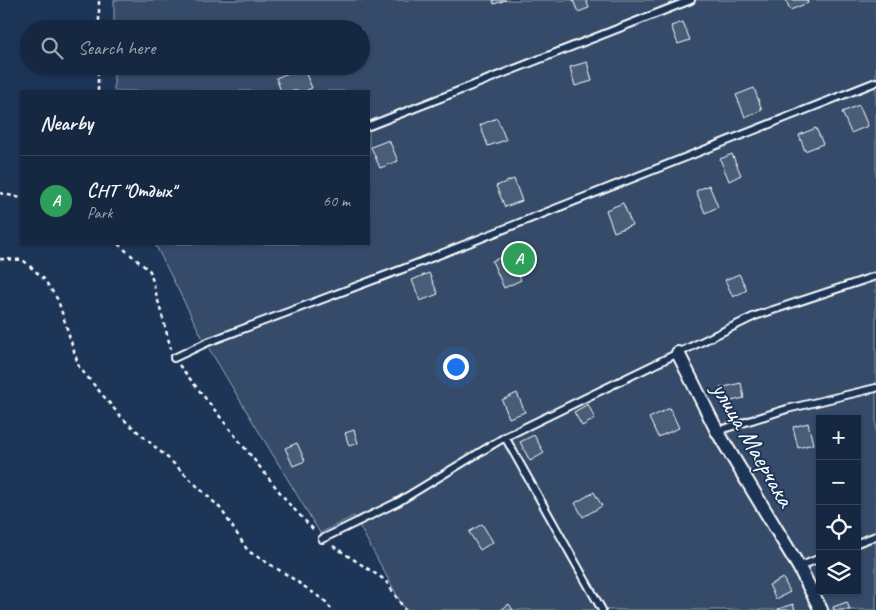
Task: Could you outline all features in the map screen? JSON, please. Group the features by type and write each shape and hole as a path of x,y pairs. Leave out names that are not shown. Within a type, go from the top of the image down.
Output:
{"street":[{"name":"улица Маерчака","path":"678,352 717,431 799,567 821,610"}],"lane":[{"path":"370,126 691,0"},
{"path":"174,358 208,342 408,267 876,82"},
{"path":"322,539 398,502 505,437 678,352 755,316 876,276"},
{"path":"717,431 787,409 876,388"},
{"path":"505,437 602,610"},
{"path":"861,542 876,536"},
{"path":"799,567 816,560"}],"path":[{"path":"98,20 99,0"},
{"path":"98,75 98,90"},
{"path":"0,193 20,198"},
{"path":"119,245 150,271 174,358 290,505 322,539 385,580 404,610"},
{"path":"0,259 23,260 44,279 58,300 79,367 121,417 170,460 221,509 248,551 325,601 332,610"}],"shaded area":[{"path":"114,0 876,0 876,610 405,610 354,516 320,533 202,337 156,245 370,245 370,90 114,90 114,75 370,75 370,20 114,20"}],"building":[{"path":"493,0 506,0 494,4"},
{"path":"573,0 586,0 589,8 578,12"},
{"path":"786,0 807,0 808,3 790,10"},
{"path":"683,22 690,40 678,44 671,26"},
{"path":"587,62 592,81 575,86 570,67"},
{"path":"283,75 306,75 312,88 307,90 281,90 276,78"},
{"path":"754,88 762,110 745,117 736,95"},
{"path":"859,105 868,126 851,133 842,112"},
{"path":"497,118 506,140 488,146 480,125"},
{"path":"816,128 823,144 805,151 799,135"},
{"path":"389,140 398,161 380,168 371,147"},
{"path":"732,154 741,175 729,181 720,159"},
{"path":"514,179 522,201 505,207 496,186"},
{"path":"709,185 718,207 705,213 696,191"},
{"path":"623,203 632,225 614,232 606,210"},
{"path":"509,254 521,280 504,288 492,261"},
{"path":"429,273 438,294 420,301 412,280"},
{"path":"739,274 747,290 733,297 725,280"},
{"path":"741,383 744,398 723,403 720,388"},
{"path":"517,393 525,412 509,418 502,400"},
{"path":"588,404 595,419 582,426 574,412"},
{"path":"670,408 679,428 658,437 649,418"},
{"path":"808,423 813,444 798,448 793,427"},
{"path":"354,430 358,443 349,446 345,433"},
{"path":"534,435 544,453 530,461 520,442"},
{"path":"297,443 305,461 293,466 285,448"},
{"path":"594,492 602,506 583,517 575,503"},
{"path":"482,524 493,542 480,550 469,532"},
{"path":"783,578 790,592 776,599 769,585"},
{"path":"847,602 850,610 834,610 833,607"},
{"path":"509,604 513,610 501,610"},
{"path":"793,604 795,610 778,610 778,609"}],"place":[{"name":"СНТ \"Отдых\"","path":"519,259"}]}
